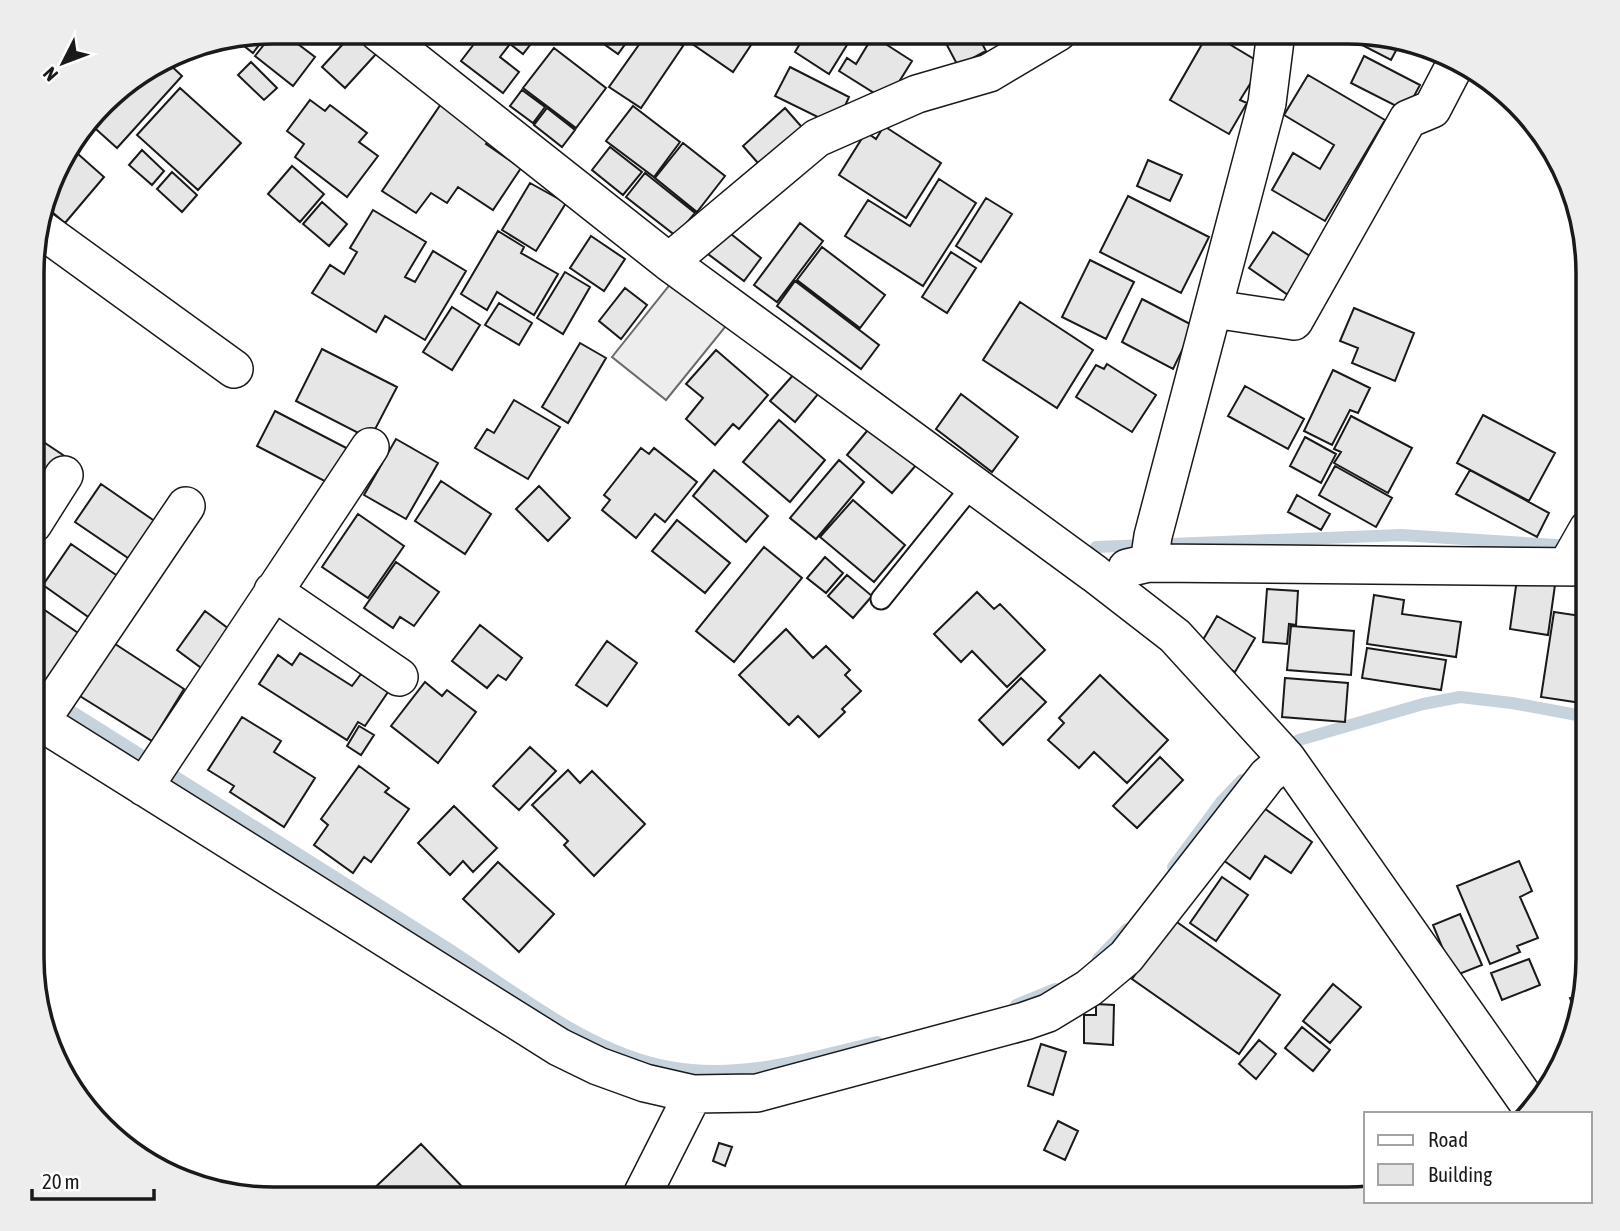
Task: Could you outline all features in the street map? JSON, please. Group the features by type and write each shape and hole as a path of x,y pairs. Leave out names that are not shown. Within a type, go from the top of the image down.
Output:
{"street":[{"path":"393,44 669,262 1095,574 1175,636 1282,752 1526,1100"},
{"path":"669,262 817,138 917,94 989,73 1038,44"},
{"path":"1151,552 1267,103 1274,44"},
{"path":"1214,309 1294,321 1408,119 1432,109 1453,69"},
{"path":"48,234 234,369"},
{"path":"153,774 370,447"},
{"path":"44,507 64,475"},
{"path":"186,506 45,710 153,774 559,1046 645,1083 693,1094 757,1093 1025,1021 1069,1001 1126,957 1267,776 1282,752"},
{"path":"1095,574 1151,552 1576,551"},
{"path":"273,591 400,677"},
{"path":"646,1187 693,1094"}],"lane":[{"path":"881,598 972,486"}],"shaded area":[{"path":"676,277 730,321 666,400 612,357"}],"building":[{"path":"260,44 253,53 244,46"},
{"path":"264,44 298,44 315,57 293,86 255,56"},
{"path":"343,44 365,44 376,54 345,88 322,67"},
{"path":"474,44 510,44 500,57 519,72 503,93 461,61"},
{"path":"510,44 531,44 523,54"},
{"path":"604,44 625,44 618,54"},
{"path":"639,44 683,46 641,108 609,87"},
{"path":"692,44 752,44 733,72"},
{"path":"800,44 848,44 829,74 795,52"},
{"path":"868,44 885,44 912,61 887,101 839,71 847,58 856,64"},
{"path":"946,44 982,44 986,51 958,66"},
{"path":"1202,44 1229,44 1259,62 1255,76 1240,100 1247,103 1229,134 1170,100"},
{"path":"1360,44 1397,49 1391,60"},
{"path":"554,48 606,88 576,128 523,88"},
{"path":"1364,56 1420,85 1406,111 1351,83"},
{"path":"251,62 277,88 264,100 238,75"},
{"path":"172,67 182,76 117,148 95,128 145,82"},
{"path":"790,67 849,97 836,126 775,96"},
{"path":"1308,75 1385,120 1325,221 1272,190 1293,153 1320,169 1334,145 1284,115"},
{"path":"180,88 241,143 198,190 137,135"},
{"path":"522,90 545,107 533,123 510,106"},
{"path":"310,100 325,111 330,105 367,133 359,142 378,156 347,197 295,157 304,144 287,131"},
{"path":"441,104 490,138 486,144 521,168 493,210 458,187 447,203 431,193 416,213 382,191"},
{"path":"633,106 680,142 654,177 606,141"},
{"path":"547,108 575,130 562,147 534,125"},
{"path":"785,108 807,133 765,171 743,146"},
{"path":"884,126 941,163 906,218 839,175 866,132 876,139"},
{"path":"683,143 725,176 697,212 655,178"},
{"path":"610,147 642,172 623,195 592,170"},
{"path":"142,150 164,171 152,185 129,165"},
{"path":"77,153 104,177 65,223 52,212 61,185"},
{"path":"1148,160 1182,175 1170,201 1137,186"},
{"path":"292,166 324,194 300,222 268,194"},
{"path":"172,172 197,195 182,212 157,189"},
{"path":"645,173 695,213 676,236 626,197"},
{"path":"939,179 976,203 923,286 845,236 868,200 910,226"},
{"path":"530,183 566,203 536,251 502,230"},
{"path":"1128,196 1209,237 1181,293 1100,252"},
{"path":"986,198 1012,214 981,262 956,246"},
{"path":"322,202 347,224 329,246 303,224"},
{"path":"373,210 426,242 405,277 415,282 433,251 466,271 425,340 385,316 376,332 312,293 330,265 344,274 357,252 350,248"},
{"path":"800,223 823,241 777,302 754,285"},
{"path":"726,230 761,258 744,281 708,254"},
{"path":"498,231 524,247 521,253 558,274 534,315 497,292 487,310 461,294"},
{"path":"1273,232 1313,258 1288,295 1249,268"},
{"path":"591,236 625,259 604,291 570,268"},
{"path":"822,247 885,295 860,328 797,280"},
{"path":"951,252 976,268 947,313 922,297"},
{"path":"1090,260 1134,282 1106,339 1062,317"},
{"path":"565,272 590,287 563,334 537,318"},
{"path":"795,281 879,345 861,369 777,306"},
{"path":"625,288 647,305 621,339 599,321"},
{"path":"1142,299 1194,326 1173,369 1122,342"},
{"path":"1020,302 1093,350 1057,408 983,360"},
{"path":"499,303 532,323 519,345 485,325"},
{"path":"452,307 480,325 452,370 423,352"},
{"path":"1354,308 1414,333 1395,381 1352,363 1358,348 1340,341"},
{"path":"580,343 606,358 568,423 542,407"},
{"path":"322,349 397,387 370,439 296,401"},
{"path":"716,350 768,395 739,429 733,424 715,445 686,419 703,398 686,384"},
{"path":"1107,364 1156,395 1132,432 1076,397 1096,365 1104,369"},
{"path":"1333,370 1370,388 1358,413 1350,410 1332,445 1304,431"},
{"path":"795,373 819,393 795,422 770,401"},
{"path":"1245,386 1304,419 1288,449 1228,416"},
{"path":"961,394 1018,437 992,472 936,429"},
{"path":"514,400 560,427 528,479 475,448 487,429 494,433"},
{"path":"275,411 356,453 338,488 257,446"},
{"path":"1483,415 1555,453 1529,501 1457,463"},
{"path":"1351,416 1412,448 1388,493 1334,463 1341,452 1334,449"},
{"path":"779,420 825,460 790,502 743,462"},
{"path":"872,425 917,464 892,493 847,455"},
{"path":"1305,437 1336,454 1321,483 1290,466"},
{"path":"396,439 438,463 406,519 364,495"},
{"path":"44,442 66,457 44,490"},
{"path":"641,448 649,454 654,448 697,482 665,522 655,514 636,538 602,510 610,500 604,495"},
{"path":"839,460 864,482 816,539 790,518"},
{"path":"1335,466 1392,498 1376,527 1319,495"},
{"path":"714,470 768,516 746,542 693,496"},
{"path":"1470,470 1549,513 1537,537 1456,494"},
{"path":"441,481 491,514 465,554 415,521"},
{"path":"101,484 156,522 131,560 75,522"},
{"path":"539,486 570,518 548,541 516,509"},
{"path":"1297,495 1330,514 1321,530 1288,512"},
{"path":"853,500 905,545 874,582 820,537"},
{"path":"358,514 404,546 368,598 322,567"},
{"path":"677,520 730,563 705,593 652,551"},
{"path":"71,544 122,579 94,621 44,584"},
{"path":"764,547 802,578 734,662 696,631"},
{"path":"825,557 843,573 826,593 807,578"},
{"path":"396,562 439,592 414,626 400,617 393,628 364,608"},
{"path":"847,575 872,596 853,618 828,596"},
{"path":"1517,579 1555,585 1548,635 1510,629"},
{"path":"1267,589 1298,591 1296,625 1289,624 1287,644 1263,642"},
{"path":"977,592 994,609 1000,604 1045,650 1007,687 972,651 961,662 934,634"},
{"path":"1374,595 1404,600 1402,614 1461,622 1456,657 1367,644"},
{"path":"44,610 84,637 53,684 44,678"},
{"path":"205,611 233,632 204,670 177,650"},
{"path":"1554,612 1576,615 1576,702 1541,697"},
{"path":"1217,616 1255,638 1235,672 1197,650"},
{"path":"480,625 522,658 506,680 498,675 487,688 452,661"},
{"path":"1291,626 1354,631 1351,675 1287,670"},
{"path":"786,629 813,658 826,646 850,670 845,675 861,691 842,709 845,712 819,737 798,716 789,725 739,675"},
{"path":"109,640 184,689 152,741 75,693"},
{"path":"607,641 637,663 607,706 576,685"},
{"path":"1367,648 1446,660 1441,690 1362,678"},
{"path":"300,653 352,686 361,674 388,692 365,726 358,722 347,740 259,684 278,655 292,665"},
{"path":"1100,675 1168,740 1127,783 1094,752 1079,768 1048,740 1064,723 1059,718"},
{"path":"1021,678 1046,702 1003,745 979,720"},
{"path":"1285,678 1348,683 1345,722 1282,717"},
{"path":"425,682 442,696 447,690 476,712 438,763 391,726"},
{"path":"242,717 281,741 274,752 315,778 284,827 230,792 234,786 208,770"},
{"path":"359,726 374,735 361,755 347,746"},
{"path":"530,747 556,771 519,810 493,786"},
{"path":"1160,757 1183,780 1137,828 1113,806"},
{"path":"359,766 389,788 385,792 409,809 371,862 364,857 353,873 314,845 328,825 321,819"},
{"path":"568,770 580,783 592,771 645,824 594,876 564,845 568,841 532,805"},
{"path":"454,806 497,848 473,872 463,861 450,875 418,843"},
{"path":"1261,806 1312,842 1291,873 1265,856 1250,879 1223,860"},
{"path":"1519,861 1532,891 1520,897 1538,938 1517,946 1520,952 1490,964 1457,886"},
{"path":"498,862 554,914 519,952 463,899"},
{"path":"1222,877 1248,895 1216,941 1190,923"},
{"path":"1460,914 1482,965 1454,976 1433,925"},
{"path":"1174,920 1280,995 1239,1054 1132,979"},
{"path":"1529,959 1540,985 1502,1000 1491,973"},
{"path":"1333,984 1361,1007 1330,1043 1303,1021"},
{"path":"1096,1004 1114,1005 1113,1045 1084,1043 1084,1015 1096,1015"},
{"path":"1302,1027 1330,1050 1313,1071 1285,1048"},
{"path":"1259,1040 1276,1054 1256,1079 1239,1064"},
{"path":"1041,1044 1066,1052 1053,1095 1028,1086"},
{"path":"1058,1121 1078,1131 1065,1160 1044,1150"},
{"path":"719,1143 732,1147 725,1166 713,1161"},
{"path":"421,1144 462,1187 375,1187"}],"waterway":[{"path":"1096,547 1401,535 1571,546"},
{"path":"44,694 441,944 550,1016 608,1048 669,1067 722,1071 774,1066 877,1042"},
{"path":"1281,750 1299,740 1423,704 1460,697 1576,715"},
{"path":"1173,867 1221,802 1242,780"},
{"path":"1098,959 1127,929"},
{"path":"1016,1005 1055,989"}]}
